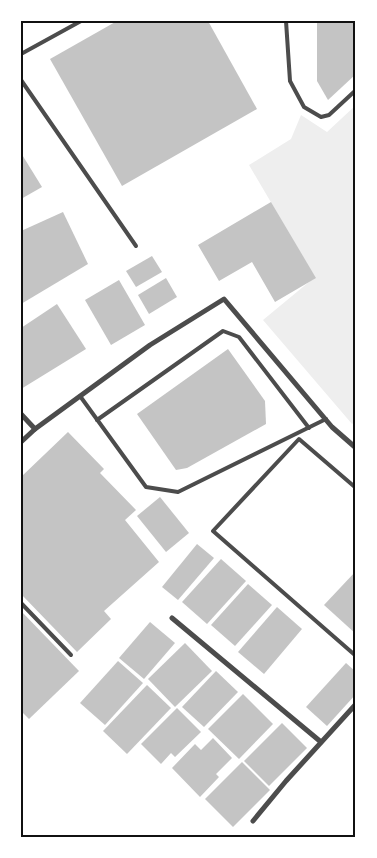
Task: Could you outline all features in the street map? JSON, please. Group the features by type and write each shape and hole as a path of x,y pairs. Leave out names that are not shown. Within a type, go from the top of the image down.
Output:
{"street":[{"path":"21,442 35,428 150,345 224,299 326,420 356,448"},
{"path":"21,414 35,428"},
{"path":"172,618 321,742"},
{"path":"253,821 356,704"}],"lane":[{"path":"21,54 80,21"},
{"path":"286,21 290,81 304,107 321,117 329,115 356,90"},
{"path":"21,80 136,246"},
{"path":"97,420 223,331 239,337 309,428"},
{"path":"80,396 146,486 178,492 326,420"},
{"path":"356,488 299,439 213,531 356,656"},
{"path":"21,604 71,655"}],"shaded area":[{"path":"356,105 356,421 352,424 263,320 315,277 249,165 291,139 301,115 327,132"}],"building":[{"path":"117,21 208,21 257,109 122,186 50,59"},
{"path":"317,21 356,21 356,74 328,100 317,81"},
{"path":"21,153 42,187 21,199"},
{"path":"271,202 316,278 275,302 252,262 219,281 198,245"},
{"path":"63,212 88,264 21,304 21,231"},
{"path":"152,256 162,272 136,287 126,271"},
{"path":"166,278 177,297 149,314 138,295"},
{"path":"119,280 145,325 111,345 85,300"},
{"path":"57,304 86,349 21,389 21,328"},
{"path":"228,349 265,401 266,424 187,468 176,470 137,414"},
{"path":"68,432 104,469 100,473 136,510 125,520 159,562 104,611 111,619 77,652 21,594 21,477"},
{"path":"160,497 189,533 166,552 137,516"},
{"path":"197,544 214,558 178,600 162,587"},
{"path":"221,559 246,581 207,624 182,602"},
{"path":"356,571 356,634 324,605"},
{"path":"248,584 272,605 235,646 211,625"},
{"path":"277,607 302,629 264,674 238,652"},
{"path":"21,611 79,671 29,719 21,711"},
{"path":"150,622 175,643 144,679 119,658"},
{"path":"185,643 212,671 175,707 148,679"},
{"path":"118,661 143,683 105,725 80,703"},
{"path":"346,663 356,672 356,694 327,726 306,707"},
{"path":"216,671 238,692 204,727 182,707"},
{"path":"147,685 171,708 127,754 103,731"},
{"path":"243,694 273,724 239,759 208,729"},
{"path":"177,708 201,732 175,757 171,753 161,764 141,744"},
{"path":"282,723 307,748 269,786 244,761"},
{"path":"213,738 232,758 216,774 219,777 200,797 172,768 195,744 201,750"},
{"path":"242,762 270,790 233,827 205,799"}]}
